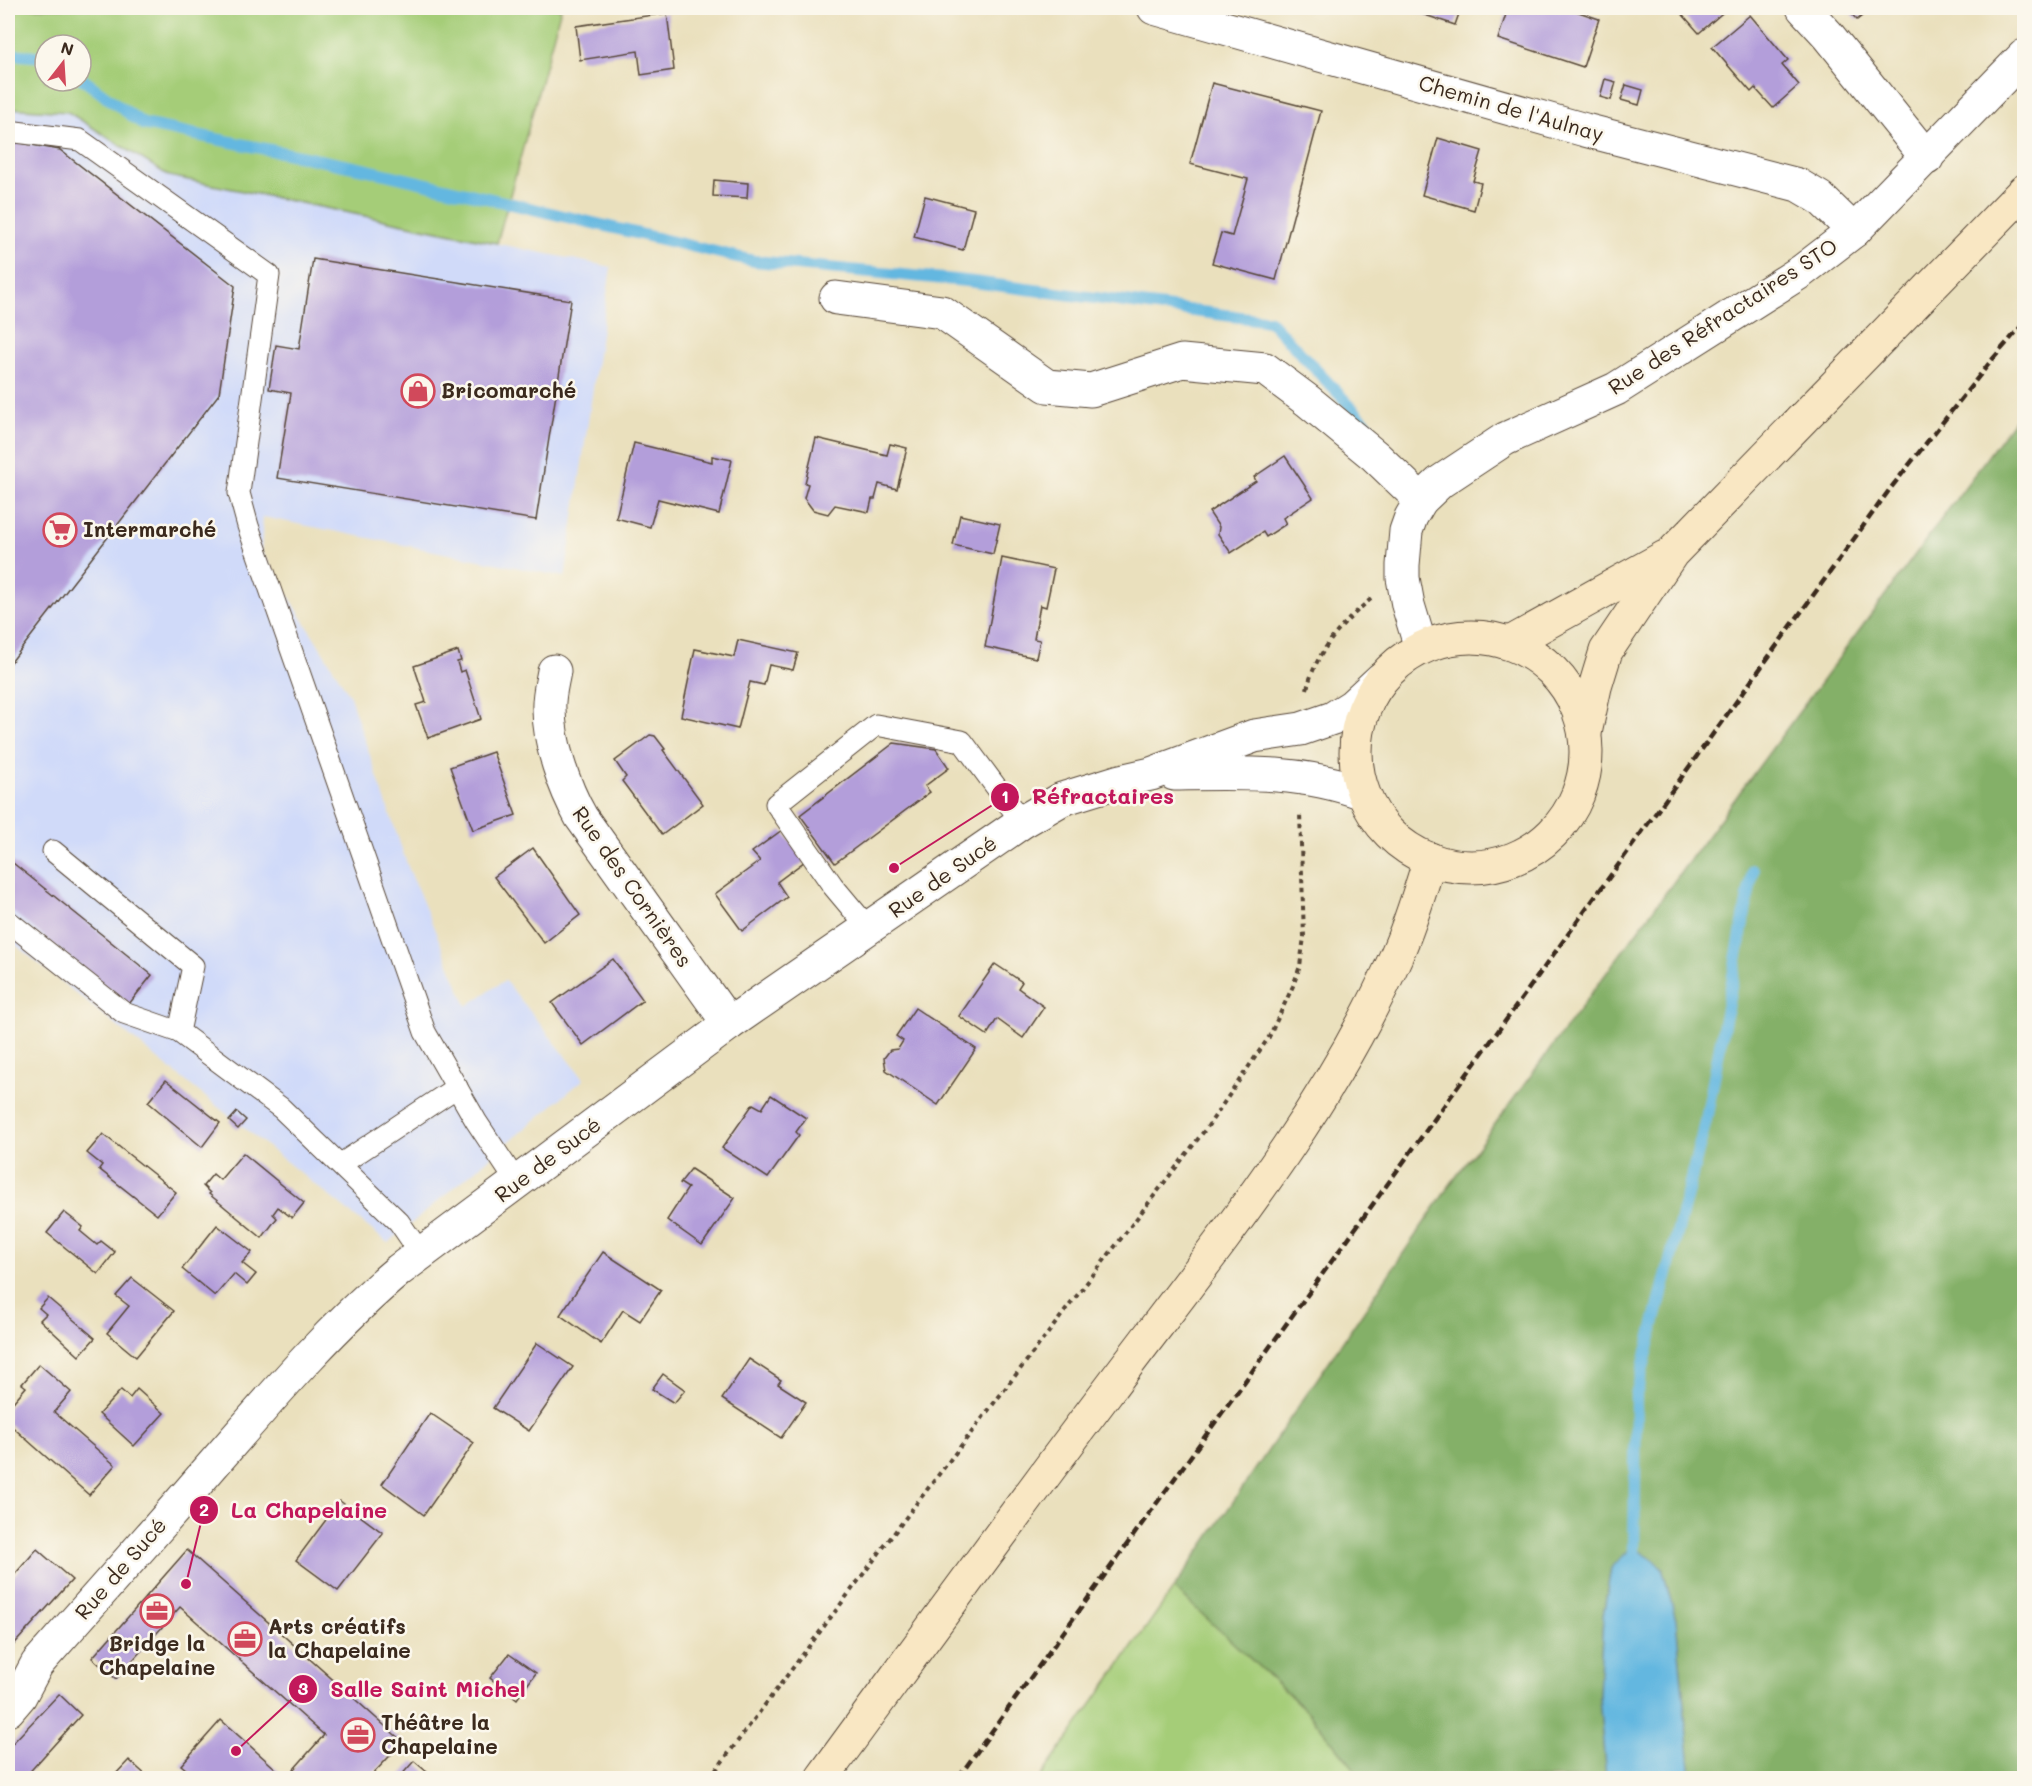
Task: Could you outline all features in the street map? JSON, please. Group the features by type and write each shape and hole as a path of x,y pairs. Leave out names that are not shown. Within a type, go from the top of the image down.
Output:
{"main road":[{"path":"1585,735 1581,718 1566,686 1541,661 1510,644 1488,638 1465,636 1443,640 1421,648 1400,661 1381,679 1368,699 1359,721 1356,746 1357,770 1363,793 1374,814 1389,834 1408,849 1430,859 1451,865 1473,867 1515,858 1535,848 1566,818 1576,799 1585,768 1585,735 1594,687 1605,651 1672,553 2025,191"},
{"path":"1510,644 1672,553"},
{"path":"822,1779 1029,1495 1252,1198 1303,1124 1338,1067 1385,980 1398,952 1430,859"}],"street":[{"name":"Chemin de l'Aulnay","path":"1154,8 1585,130 1798,185 1820,198 1854,231"},
{"path":"1803,8 1828,35 1927,158"},
{"name":"Rue des Réfractaires STO","path":"1421,648 1403,578 1403,548 1411,517 1421,500 1440,482 1505,439 1616,389 1802,271 1854,231 2025,56"},
{"path":"836,298 942,312 1047,386 1091,390 1182,361 1265,369 1367,449 1421,500"},
{"name":"Rue des Cornières","path":"554,671 548,706 550,733 570,798 581,817 729,1024"},
{"name":"Rue de Sucé","path":"8,1710 20,1696 37,1664 269,1400 367,1297 421,1254 729,1024 1022,822 1062,799 1120,780 1151,774 1254,736 1301,729 1333,718 1352,706 1381,679"},
{"name":"Rue de Sucé","path":"1151,774 1259,773 1317,779 1363,793"},
{"name":"Rue de Sucé","path":"8,1678 37,1664"}],"lane":[{"path":"8,130 80,140 269,275 238,493 426,1032 517,1184"},
{"path":"868,929 833,886 776,804 876,725 962,741 1022,822"},
{"path":"53,851 194,966 179,1032"},
{"path":"8,921 124,1014 179,1032 281,1108 399,1222 421,1254"},
{"path":"341,1164 457,1087"}],"path":[{"path":"1301,729 1301,714 1309,681 1332,637 1355,613 1378,594 1403,578"},
{"path":"710,1779 916,1504 1208,1126 1269,1037 1300,966 1304,937 1299,777"}],"shaded area":[{"path":"8,108 68,112 169,176 611,267 565,577 263,517 261,551 349,694 408,867 467,1006 505,980 584,1079 388,1243 8,939"}],"green space":[{"path":"8,8 561,8 497,243 169,176 68,112 8,108"},
{"path":"2024,407 2024,1778 1691,1778 1676,1620 1662,1567 1611,1568 1603,1616 1599,1696 1606,1778 1362,1778 1308,1712 1174,1588 1450,1185"},
{"path":"1174,1588 1308,1712 1362,1778 1040,1778"}],"water":[{"path":"1633,1546 1662,1567 1676,1620 1691,1778 1606,1778 1599,1696 1603,1616 1611,1568"}],"building":[{"path":"1404,8 1461,8 1455,25"},
{"path":"1508,8 1574,8 1573,10 1599,19 1583,67 1498,39"},
{"path":"1677,8 1728,8 1699,33"},
{"path":"1846,8 1872,8 1857,20"},
{"path":"667,13 674,70 641,75 638,51 580,60 576,26"},
{"path":"1750,15 1788,60 1782,65 1799,85 1773,108 1755,88 1751,92 1712,47"},
{"path":"1605,79 1616,82 1611,100 1600,97"},
{"path":"1212,83 1321,111 1276,280 1212,263 1221,233 1232,236 1248,179 1190,164"},
{"path":"1626,85 1643,90 1639,105 1621,100"},
{"path":"1438,138 1482,151 1473,181 1481,183 1474,210 1422,195"},
{"name":"Intermarché","path":"9,141 60,150 235,286 219,394 8,666"},
{"path":"714,180 748,183 747,198 713,196"},
{"path":"925,196 974,209 963,250 914,237"},
{"name":"Bricomarché","path":"313,259 571,300 536,520 277,478 291,393 269,389 276,345 299,349"},
{"path":"816,438 887,455 890,444 907,448 897,489 879,484 869,512 835,505 828,514 813,510 804,498 808,484 805,483"},
{"path":"634,443 712,462 712,456 732,460 719,514 658,499 650,527 616,518"},
{"path":"1285,456 1313,498 1283,518 1286,524 1266,537 1263,532 1231,553 1218,534 1219,527 1209,512 1256,481 1254,477"},
{"path":"960,515 1000,524 993,554 953,545"},
{"path":"1002,558 1054,569 1046,607 1040,605 1034,639 1040,640 1036,658 985,647"},
{"path":"738,640 798,653 793,670 769,665 764,685 750,682 738,729 681,716 695,649 734,657"},
{"path":"458,651 461,661 457,662 460,672 465,670 481,719 428,738 416,705 426,702 414,666"},
{"path":"650,735 655,736 665,749 663,750 703,804 662,835 622,781 626,777 615,761"},
{"path":"894,743 936,749 949,768 925,786 930,792 835,863 800,815"},
{"path":"493,752 516,815 473,830 450,767"},
{"path":"782,830 805,861 777,882 787,897 742,931 715,894 760,861 752,852"},
{"path":"533,848 580,915 544,943 494,877"},
{"path":"8,859 152,975 129,1004 8,908"},
{"path":"613,959 643,1000 583,1045 552,1003"},
{"path":"995,964 1022,982 1018,988 1044,1007 1023,1038 997,1019 987,1035 959,1016"},
{"path":"915,1008 976,1049 938,1105 886,1070 884,1058 890,1050 898,1049 903,1041 896,1036"},
{"path":"166,1080 220,1123 202,1147 148,1102"},
{"path":"771,1095 806,1118 796,1132 799,1135 768,1178 722,1148 753,1104 762,1109"},
{"path":"237,1112 246,1120 238,1129 229,1121"},
{"path":"103,1134 176,1192 157,1215 99,1169 102,1165 87,1153"},
{"path":"243,1153 304,1203 292,1218 278,1207 273,1214 277,1218 262,1238 209,1194 203,1186 213,1174 220,1180"},
{"path":"691,1169 735,1198 702,1245 667,1220 688,1188 680,1183"},
{"path":"64,1212 83,1227 80,1231 97,1245 101,1241 115,1252 98,1274 47,1233"},
{"path":"217,1225 252,1252 242,1263 256,1274 247,1285 234,1274 215,1296 182,1269"},
{"path":"603,1252 661,1290 640,1321 623,1310 601,1344 560,1315"},
{"path":"132,1278 174,1311 136,1357 107,1333 129,1306 116,1296"},
{"path":"48,1298 95,1338 79,1356 40,1320 46,1314 39,1308"},
{"path":"537,1343 573,1367 529,1431 493,1408"},
{"path":"749,1359 781,1380 778,1384 806,1402 781,1438 722,1399"},
{"path":"39,1364 71,1392 54,1412 115,1465 89,1495 8,1423 8,1408 26,1387 22,1384"},
{"path":"663,1374 685,1390 674,1403 652,1389"},
{"path":"137,1389 164,1413 134,1446 99,1414 121,1390 130,1398"},
{"path":"430,1413 474,1443 424,1515 382,1484"},
{"path":"340,1501 383,1533 338,1591 296,1560"},
{"path":"37,1549 72,1580 8,1651 8,1582"},
{"path":"187,1550 403,1742 369,1778 286,1778 324,1735 180,1607 116,1679 92,1658"},
{"path":"509,1654 536,1673 517,1699 490,1678"},
{"path":"59,1694 81,1715 24,1778 8,1778 8,1748"},
{"path":"221,1720 286,1778 197,1778 181,1765"},
{"path":"129,1760 149,1778 112,1778"},
{"path":"414,1761 434,1778 399,1778"}],"waterway":[{"path":"8,54 33,56"},
{"path":"93,87 143,124 368,170 754,261 966,281 1270,321 1368,425"},
{"path":"1634,1560 1636,1395 1706,1120 1753,870"}],"railway":[{"path":"958,1778 1890,489 1991,361 2024,323"}],"place":[{"name":"Bricomarché","path":"418,391"},
{"name":"Intermarché","path":"60,530"},
{"name":"Réfractaires","path":"894,868"},
{"name":"La Chapelaine","path":"186,1584"},
{"name":"Bridge la Chapelaine","path":"157,1611"},
{"name":"Arts créatifs la Chapelaine","path":"245,1639"},
{"name":"Théâtre la Chapelaine","path":"358,1735"},
{"name":"Salle Saint Michel","path":"236,1751"}]}
